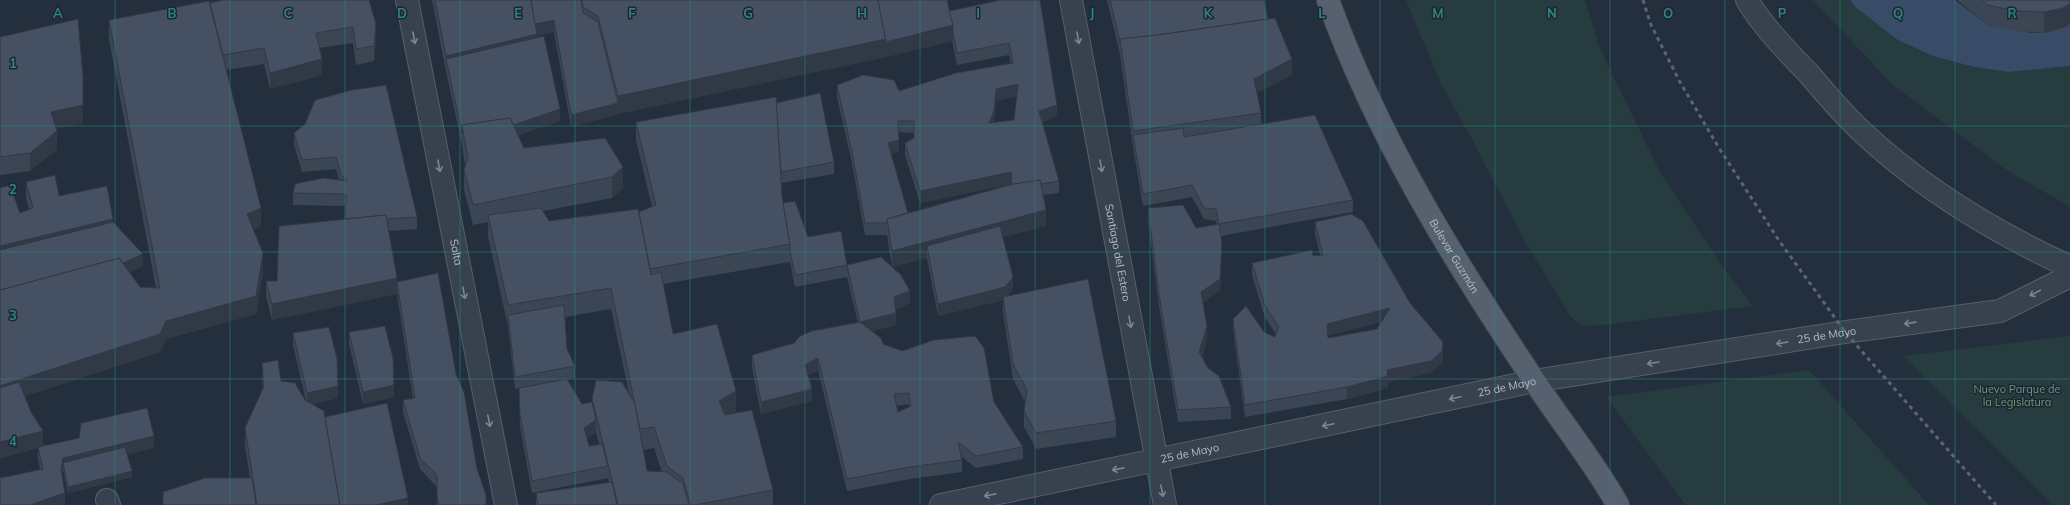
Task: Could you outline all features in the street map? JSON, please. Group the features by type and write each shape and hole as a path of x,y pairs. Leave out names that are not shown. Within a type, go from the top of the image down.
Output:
{"main road":[{"name":"Bulevar Guzmán","path":"1328,0 1344,47 1393,151 1453,255 1534,381 1617,501"}],"street":[{"name":"Salta","path":"406,0 506,505"},
{"name":"Santiago del Estero","path":"1070,0 1164,505"},
{"path":"1746,0 1779,42 1860,130 1909,172 1951,202 1985,223 2030,248 2070,266"},
{"name":"25 de Mayo","path":"941,505 1156,462 1534,381 1845,332 2000,311 2070,276"}],"green space":[{"path":"1406,0 1585,0 1599,47 1660,172 1724,269 1753,306 1602,325 1582,326 1570,316 1523,238 1473,141 1440,82"},
{"path":"1813,0 1850,0 1854,7 1933,56 1974,67 2009,72 2070,66 2070,207 2005,169 1893,85"},
{"name":"Nuevo Parque de la Legislatura","path":"2070,336 2070,505 2053,505 1903,356"},
{"path":"1809,370 1929,505 1686,505 1606,397"}],"water":[{"path":"1850,0 1955,0 1988,25 2032,33 2044,33 2070,24 2070,66 2009,72 1974,67 1933,56 1898,40 1854,6"}],"building":[{"path":"223,0 369,0 376,24 374,46 356,49 353,27 316,33 322,59 270,73 264,48 223,55 210,3"},
{"path":"435,0 531,0 537,34 446,56"},
{"path":"531,0 581,0 583,13 598,22 618,103 571,115 554,20 535,24"},
{"path":"582,0 878,0 886,39 618,96 598,16 583,7"},
{"path":"878,0 947,0 953,25 886,42"},
{"path":"1001,0 1040,0 1057,105 1039,111 1059,181 1041,184 1040,180 1012,185 1011,172 920,191 905,143 914,138 914,121 898,121 899,140 888,143 908,213 887,219 887,223 865,223 852,152 837,85 863,75 894,80 899,91 956,73 1013,63 1009,43 957,53 953,25 949,11","holes":["1018,84 1014,120 989,123 994,111 996,89"]},
{"path":"1110,0 1264,0 1268,19 1120,39 1120,42"},
{"path":"1982,0 2070,0 2070,4 2063,8 2044,12 2016,11 1988,5"},
{"path":"209,1 261,208 247,214 263,253 256,296 166,321 160,334 0,386 0,290 119,258 140,287 160,288 109,20"},
{"path":"1275,18 1292,59 1254,79 1261,113 1133,131 1120,39"},
{"path":"78,19 83,77 83,105 51,112 57,131 30,153 0,157 0,37"},
{"path":"544,36 560,109 513,125 510,118 462,125 462,133 446,59"},
{"path":"386,85 417,217 386,219 386,215 345,219 346,194 293,193 295,184 323,178 347,181 341,174 336,157 302,160 294,133 305,124 315,100 352,90"},
{"path":"820,93 834,162 781,172 776,103"},
{"path":"776,97 782,196 790,244 650,269 639,212 656,205 636,122"},
{"path":"1315,115 1353,200 1219,224 1216,209 1204,208 1192,185 1143,194 1133,135 1183,128 1184,137"},
{"path":"510,118 524,148 605,138 623,167 612,177 473,205 464,170 468,158 462,125"},
{"path":"55,175 59,196 107,186 113,219 0,246 0,188 10,185 20,213 33,208 26,182"},
{"path":"1040,180 1046,210 892,251 887,219 1013,184"},
{"path":"795,201 808,237 841,231 847,265 795,275 783,203"},
{"path":"1183,205 1196,228 1219,224 1222,242 1220,279 1201,292 1207,326 1199,352 1208,368 1219,376 1231,407 1178,410 1159,294 1148,208"},
{"path":"541,208 549,221 638,209 651,275 661,272 673,334 717,324 736,391 719,401 725,415 752,410 773,490 691,505 683,478 667,466 654,427 640,429 611,288 508,305 488,215"},
{"path":"1351,214 1363,221 1410,303 1443,342 1442,351 1431,361 1387,370 1388,376 1347,387 1245,405 1233,319 1246,306 1264,332 1275,337 1279,327 1265,306 1252,263 1312,250 1313,256 1323,255 1315,222","holes":["1390,308 1377,329 1328,338 1327,324"]},
{"path":"386,215 397,278 272,304 266,281 277,281 279,226"},
{"path":"113,222 143,254 123,263 119,258 0,290 0,250"},
{"path":"1000,226 1013,277 1005,287 938,304 927,246"},
{"path":"881,257 901,275 910,291 894,297 896,313 860,322 847,265"},
{"path":"438,273 456,374 464,392 477,469 486,495 486,505 439,505 437,495 437,475 420,458 403,400 415,398 397,282"},
{"path":"1088,279 1116,421 1036,433 1024,411 1027,390 1013,364 1003,297"},
{"path":"564,305 567,349 575,366 515,377 508,315"},
{"path":"860,322 881,338 883,344 902,351 934,340 975,336 984,348 994,402 1023,447 976,456 958,442 962,460 910,467 847,479 818,358 805,365 812,389 761,402 752,355 794,343 800,336 812,331","holes":["909,393 911,406 898,412 894,394"]},
{"path":"385,326 393,358 394,385 363,392 349,332"},
{"path":"329,327 337,358 338,386 307,393 293,333"},
{"path":"278,360 281,381 295,383 305,400 324,411 340,505 257,505 245,428 264,386 262,363"},
{"path":"567,379 582,404 592,402 596,420 584,428 589,446 602,444 608,466 532,481 520,415 519,388"},
{"path":"596,380 622,382 635,404 647,471 667,472 683,484 689,505 618,505 592,398"},
{"path":"19,382 31,412 43,431 0,442 0,388"},
{"path":"387,403 408,498 376,505 340,505 325,417"},
{"path":"147,408 154,436 63,458 61,470 65,493 30,505 0,505 0,478 43,469 38,447 79,438 81,423"},
{"path":"125,447 132,471 68,487 63,463"},
{"path":"205,478 252,478 256,505 163,505 163,492"},
{"path":"612,482 617,505 538,505 536,493"}],"railway":[{"path":"1643,0 1651,25 1680,82 1719,148 1778,239 1845,332 1996,505"}]}
